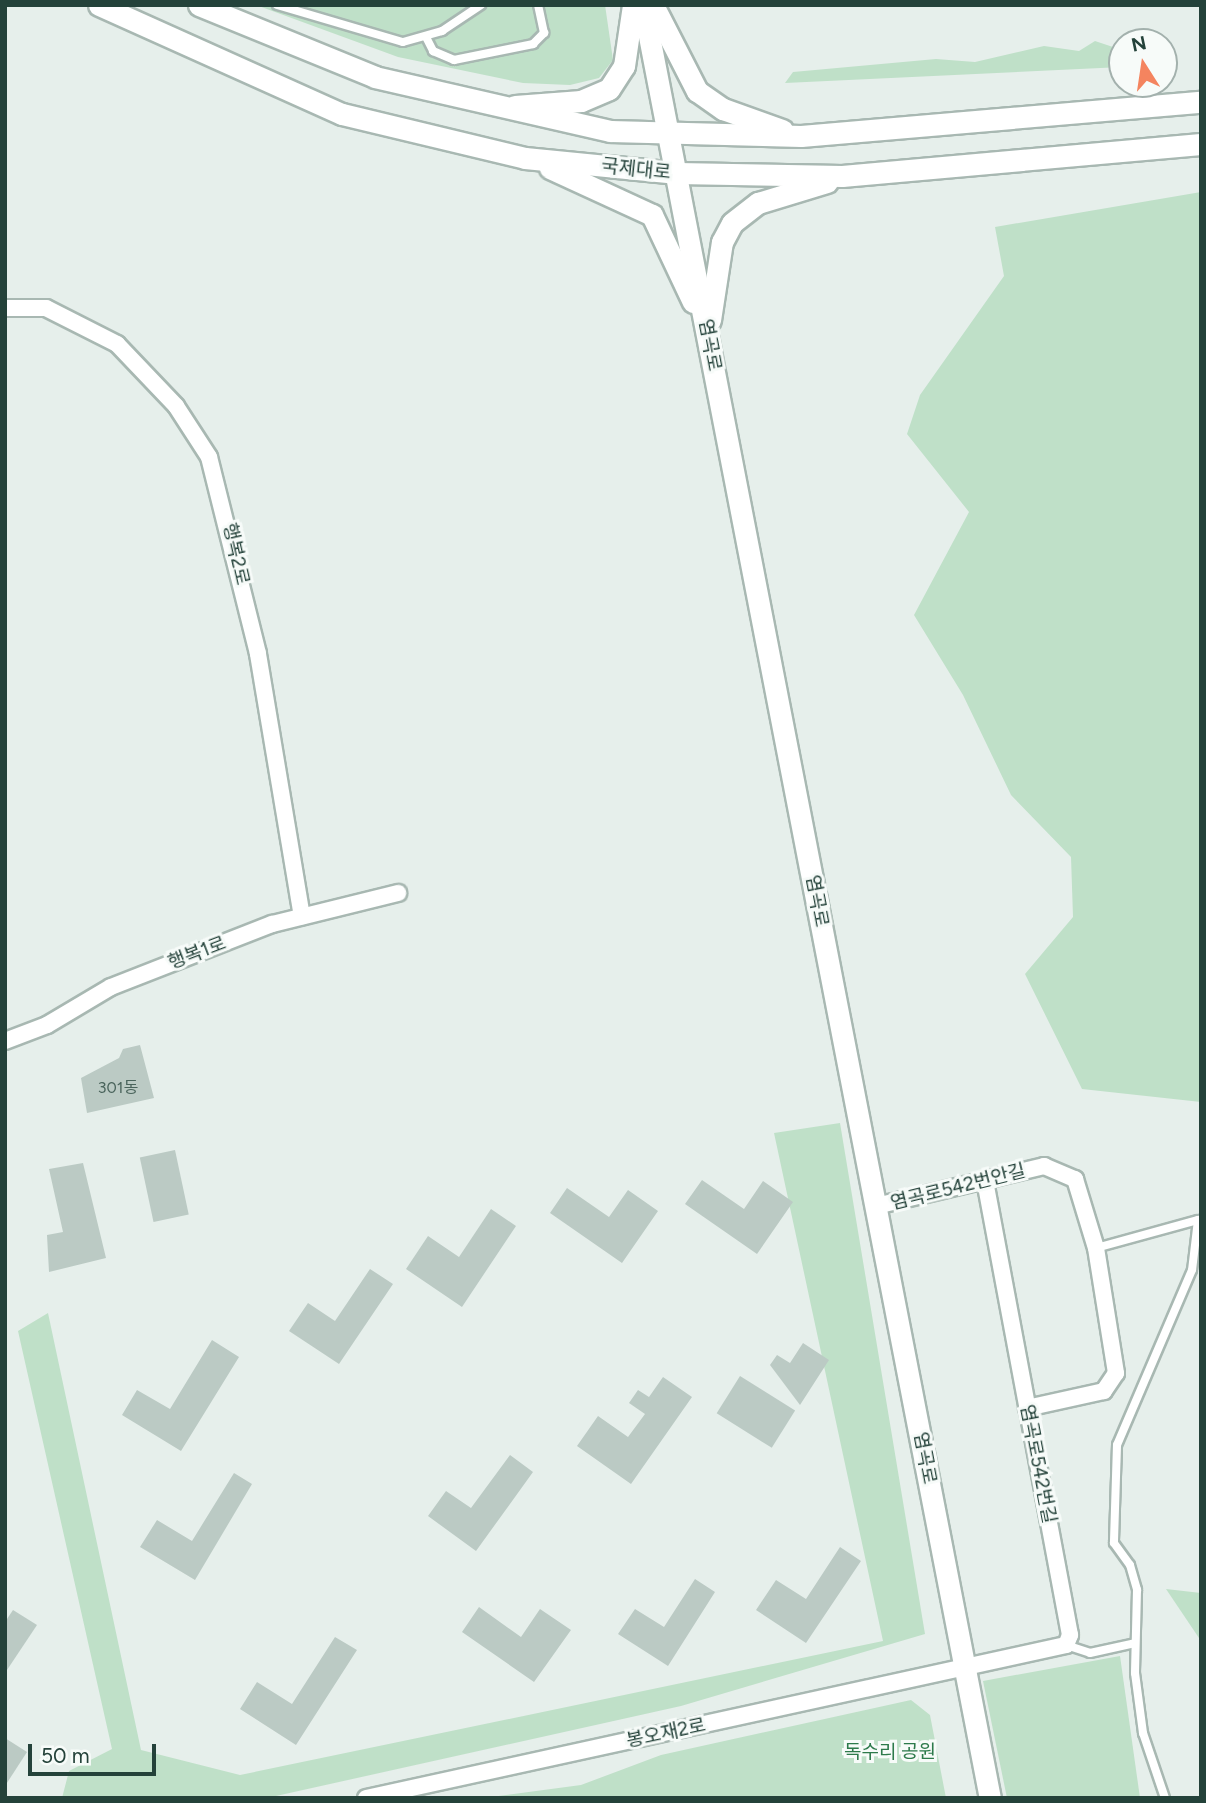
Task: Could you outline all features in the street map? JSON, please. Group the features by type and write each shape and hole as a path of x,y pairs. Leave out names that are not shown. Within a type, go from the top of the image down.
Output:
{"main road":[{"name":"국제대로","path":"99,5 342,114 525,158 677,173 842,176 1201,144"},
{"name":"국제대로","path":"199,5 340,66 579,126 669,136 801,136 1201,102"},
{"path":"495,107 582,101 609,89 624,66 632,5"},
{"name":"염곡로","path":"643,5 990,1798"},
{"path":"653,5 708,101 801,136"},
{"path":"525,158 652,215 708,336"},
{"path":"708,336 722,242 732,223 758,203 842,176"}],"street":[{"name":"행복2로","path":"5,308 46,308 117,344 176,406 209,457 258,654 302,915"},
{"name":"행복1로","path":"5,1041 47,1025 111,987 302,915 398,893"},
{"name":"염곡로542번안길","path":"876,1206 1044,1166 1075,1180 1096,1248 1116,1373 1104,1391 1027,1408"},
{"name":"염곡로542번길","path":"985,1181 1070,1635 1066,1645"},
{"path":"965,1667 1066,1645"},
{"name":"봉오재2로","path":"366,1798 965,1667"}],"lane":[{"path":"277,5 386,40 426,37 481,5"},
{"path":"426,37 433,51 454,60 533,44 544,33 538,5"},
{"path":"1096,1248 1198,1220 1192,1270 1117,1445 1114,1543 1130,1565 1137,1590 1135,1643 1143,1733 1165,1798"},
{"path":"1066,1645 1090,1653 1135,1643"}],"green space":[{"path":"256,5 605,5 613,60 599,78 570,85 523,83 398,57"},
{"path":"1095,41 1108,45 1108,68 785,83 793,72 936,59 975,62 1044,46 1079,51"},
{"path":"1201,192 1201,1102 1082,1089 1025,974 1073,917 1071,857 1011,795 963,695 914,615 969,512 907,434 920,395 1004,276 995,227"},
{"path":"840,1123 925,1634 681,1706 267,1798 62,1798 69,1771 112,1749 18,1331 48,1313 141,1750 240,1775 883,1641 774,1133"},
{"path":"1166,1589 1201,1593 1201,1641"},
{"path":"1120,1656 1140,1798 1007,1798 983,1681"},
{"name":"독수리 공원","path":"911,1700 930,1715 946,1798 483,1798 581,1785 661,1755"}],"building":[{"path":"140,1045 154,1098 87,1113 81,1078 119,1058 123,1049"},
{"path":"175,1150 189,1215 154,1222 140,1157"},
{"path":"83,1163 106,1258 49,1272 47,1235 63,1232 49,1169"},
{"path":"702,1180 744,1209 763,1181 793,1202 757,1254 685,1204"},
{"path":"567,1188 609,1217 628,1190 658,1211 622,1263 550,1213"},
{"path":"491,1209 516,1226 462,1307 406,1269 428,1236 459,1257"},
{"path":"370,1269 393,1284 339,1364 289,1331 308,1303 335,1321"},
{"path":"212,1340 239,1357 181,1451 122,1415 137,1390 170,1409"},
{"path":"803,1343 829,1360 800,1405 770,1365 777,1355 790,1363"},
{"path":"740,1376 795,1410 772,1448 717,1413"},
{"path":"663,1377 692,1397 631,1484 577,1446 598,1416 628,1437 645,1414 629,1403 638,1390 649,1397"},
{"path":"510,1455 533,1472 476,1551 428,1516 446,1491 471,1508"},
{"path":"234,1473 252,1484 195,1580 140,1547 157,1520 192,1541"},
{"path":"840,1547 861,1561 806,1643 756,1610 776,1580 806,1599"},
{"path":"695,1579 715,1592 668,1666 618,1634 635,1609 664,1627"},
{"path":"479,1607 521,1637 540,1609 571,1630 534,1682 462,1632"},
{"path":"13,1610 37,1625 5,1673 5,1622"},
{"path":"335,1637 357,1650 296,1745 240,1709 257,1682 292,1704"},
{"path":"5,1738 27,1752 5,1786"}]}
